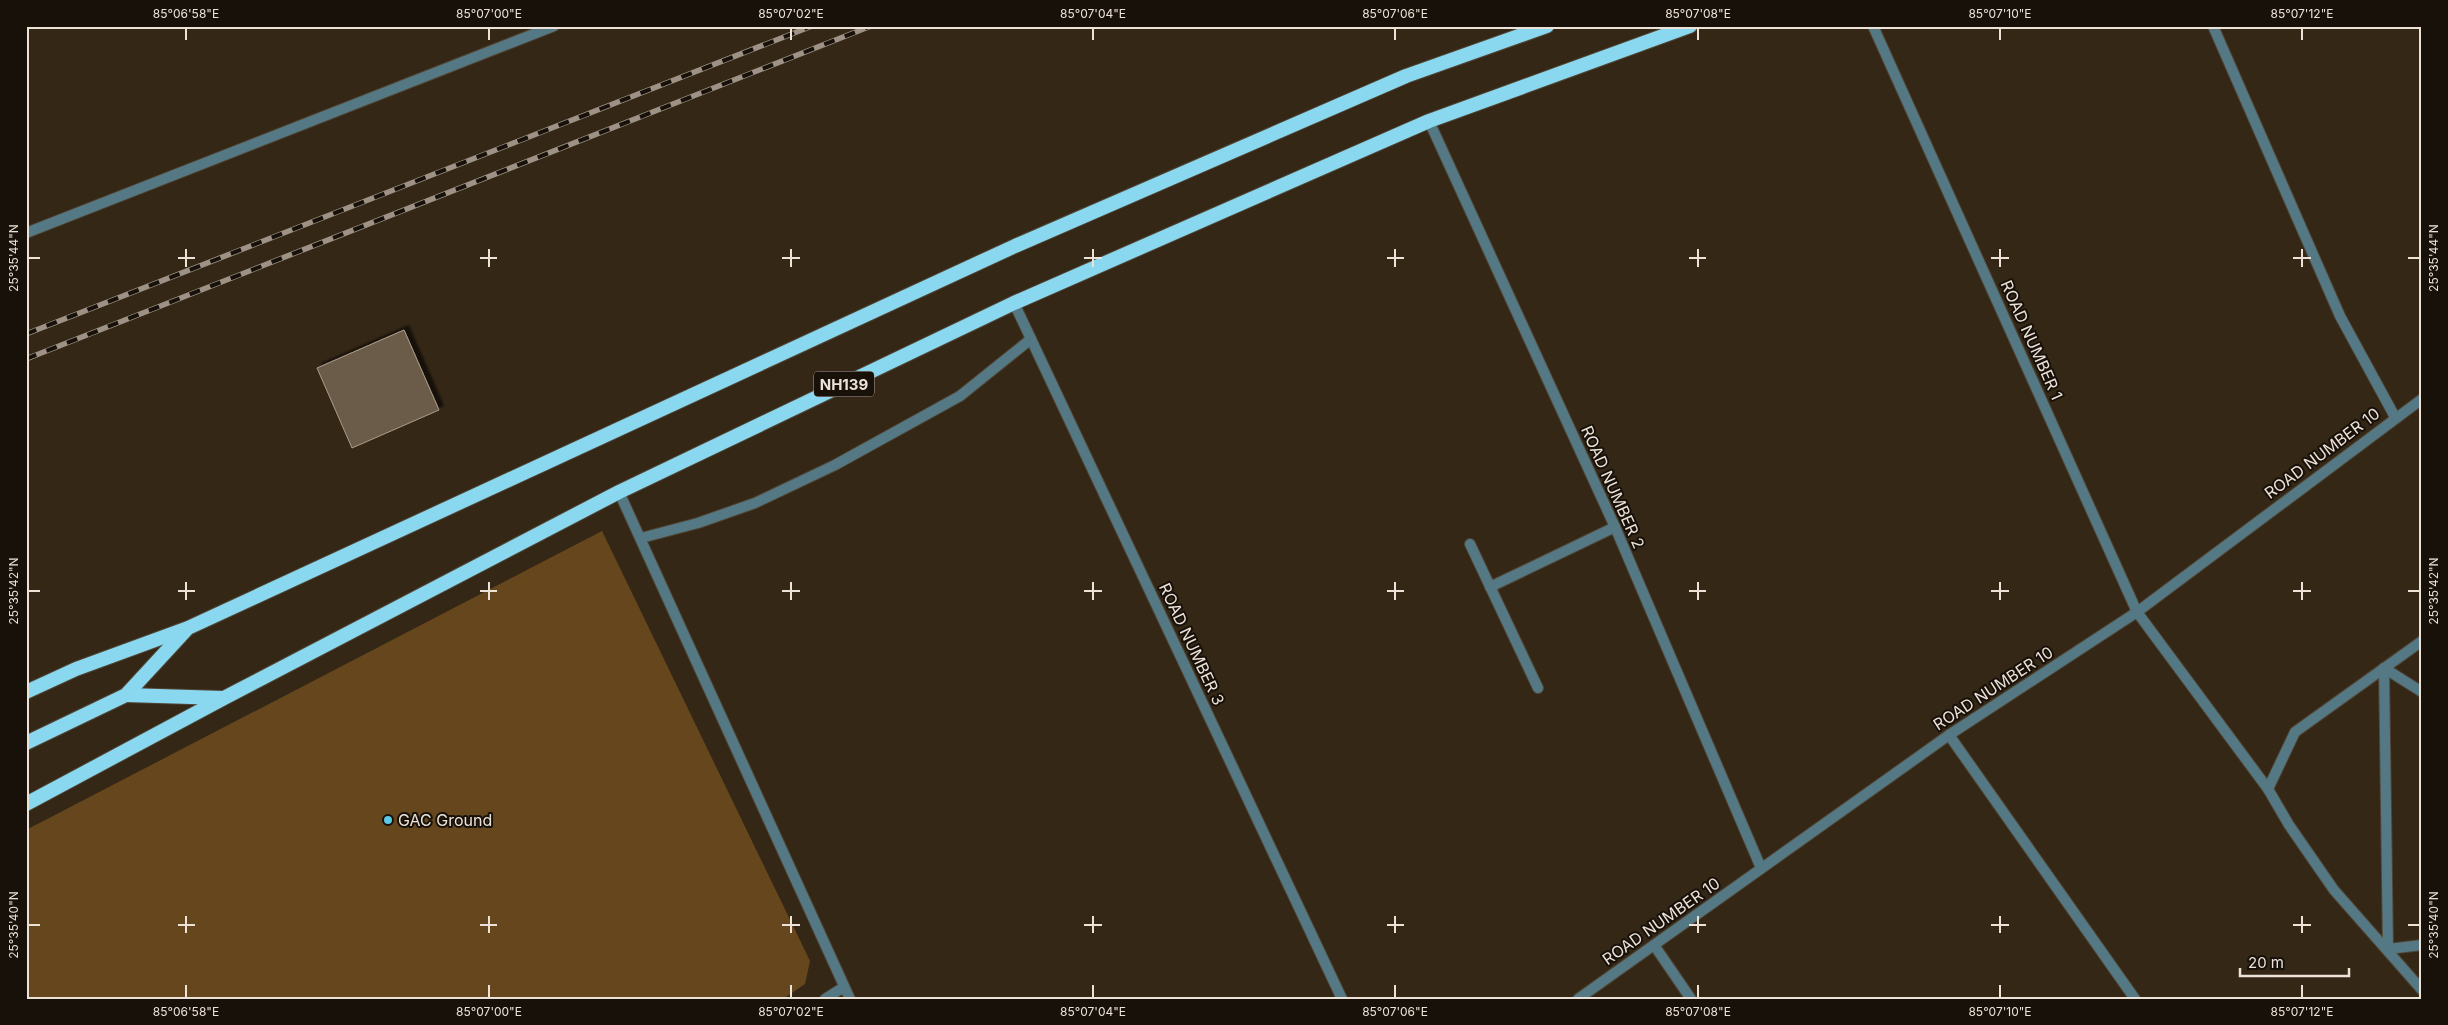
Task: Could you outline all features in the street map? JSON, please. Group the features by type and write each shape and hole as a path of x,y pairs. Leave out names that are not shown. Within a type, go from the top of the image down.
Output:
{"highway":[{"path":"26,692 76,669 188,628 1015,246 1406,76 1547,26"},
{"name":"NH139","path":"26,804 224,698 619,492 1014,303 1429,121 1690,26"},
{"path":"26,743 126,695 188,628"},
{"path":"126,695 224,698"}],"street":[{"path":"26,233 554,26"},
{"name":"ROAD NUMBER 1","path":"1873,26 1936,161 2137,612 2268,789 2289,825 2334,890 2366,928 2388,949 2422,990"},
{"path":"2213,26 2340,316 2395,417"},
{"name":"ROAD NUMBER 2","path":"1429,121 1615,527 1761,868"},
{"name":"ROAD NUMBER 3","path":"1014,303 1342,999"},
{"path":"640,538 698,523 755,503 835,465 960,396 1031,339"},
{"name":"ROAD NUMBER 10","path":"1578,999 1948,735 2137,612 2395,417 2422,399"},
{"path":"619,492 850,999"},
{"path":"1490,587 1615,527"},
{"path":"1470,544 1538,688"},
{"path":"2268,789 2295,732 2422,641"},
{"path":"2384,668 2422,692"},
{"path":"2384,668 2388,949 2422,945"},
{"path":"1948,735 2135,999"},
{"path":"1654,945 1691,999"},
{"path":"825,999 844,987"}],"shaded area":[{"name":"GAC Ground","path":"602,531 810,961 805,984 783,999 26,999 26,830"}],"building":[{"path":"404,330 439,410 352,448 317,368"}],"railway":[{"path":"26,334 812,26"},
{"path":"26,359 871,26"}],"place":[{"name":"GAC Ground","path":"388,820"}]}
